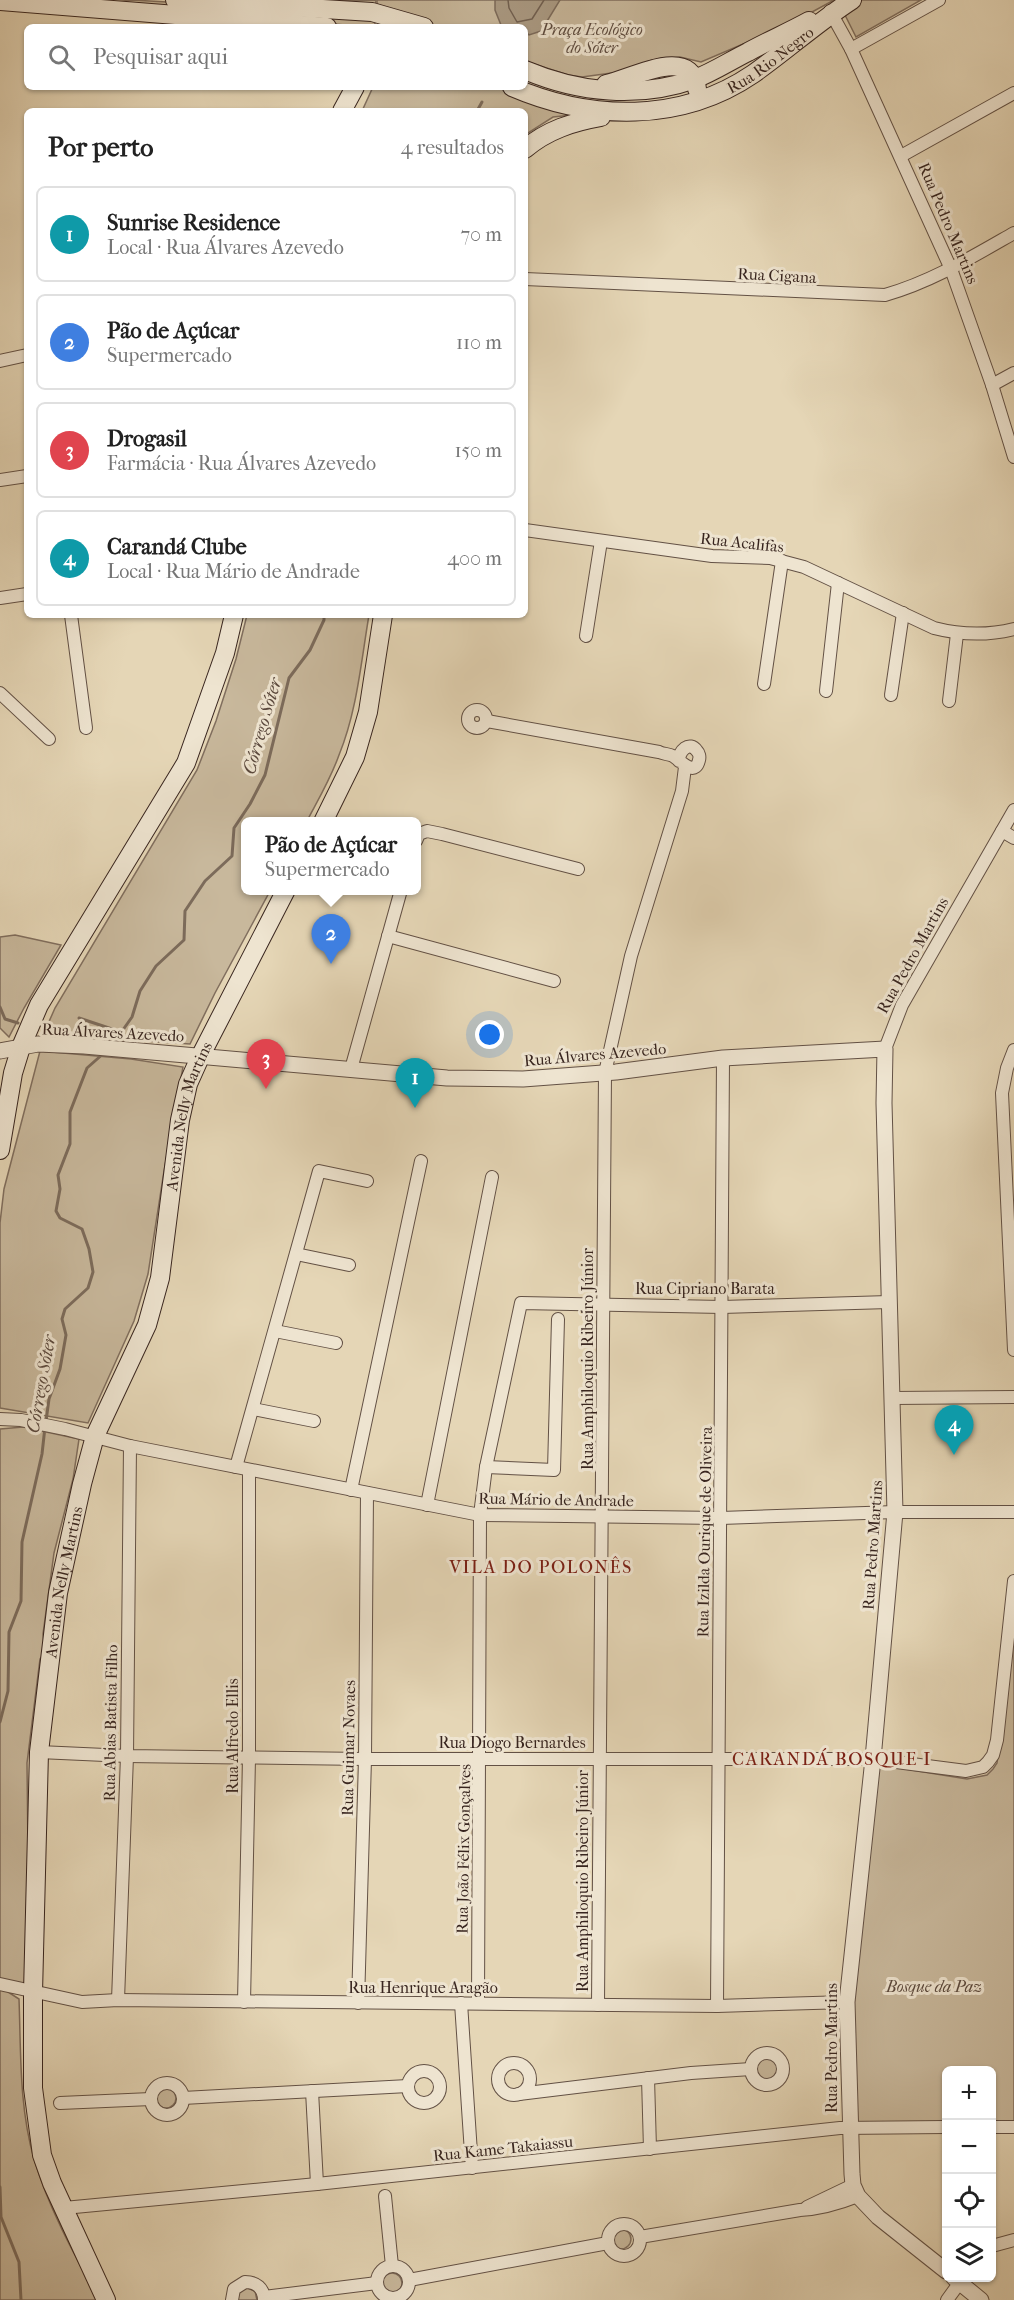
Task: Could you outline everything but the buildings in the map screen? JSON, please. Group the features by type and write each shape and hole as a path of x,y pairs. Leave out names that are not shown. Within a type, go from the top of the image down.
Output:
{"main road":[{"path":"175,0 372,12 389,22"},
{"path":"0,1 289,24"},
{"name":"Rua Rio Negro","path":"528,71 578,87 638,91 659,89 695,79 838,9"},
{"name":"Rua Rio Negro","path":"521,90 556,103 594,111 654,111 671,108 713,96 751,75 838,9"},
{"path":"654,111 690,97 697,88 695,79"},
{"path":"344,108 353,90"},
{"path":"528,147 548,133 572,122 624,112"},
{"path":"0,1150 13,1073 21,1047 39,1005 186,764 225,653 233,618"},
{"path":"325,817 355,757 368,712 383,618"},
{"name":"Avenida Nelly Martins","path":"106,2300 42,2155 33,2088 39,1752 58,1593 95,1436 147,1325 160,1278 180,1116 188,1084 284,895"}],"street":[{"path":"851,49 939,0"},
{"name":"Rua Pedro Martins","path":"838,9 851,49 951,269 992,385 1014,457"},
{"path":"901,156 1014,93"},
{"name":"Rua Cigana","path":"528,279 877,295 905,290 951,269 1014,233"},
{"path":"0,361 24,356"},
{"path":"992,385 1014,373"},
{"path":"0,480 24,476"},
{"name":"Rua Acalifas","path":"528,530 712,556 770,558 804,567 934,628 957,634 979,635 1014,629"},
{"path":"586,636 601,540"},
{"path":"764,684 782,561"},
{"path":"826,691 838,583"},
{"path":"0,598 24,594"},
{"path":"891,695 903,613"},
{"path":"71,618 86,728"},
{"path":"950,701 957,634"},
{"path":"0,693 49,739"},
{"name":"Rua Amphiloquio Ribeiro Júnior","path":"487,721 659,752 672,756 682,764 682,791 631,956 605,1072 598,2006"},
{"name":"Rua Pedro Martins","path":"855,2191 849,2128 847,2002 873,1758 895,1512 884,1103 885,1049 902,1005 1014,810"},
{"path":"421,833 427,831 442,834 578,869"},
{"path":"1002,831 1014,838"},
{"path":"351,1069 400,895"},
{"path":"388,936 554,981"},
{"name":"Rua Álvares Azevedo","path":"0,1051 38,1044 84,1046 447,1078 523,1079 723,1058 885,1049"},
{"path":"1014,1050 1007,1068 1002,1093 1014,1350"},
{"name":"Rua Izilda Ourique de Oliveira","path":"717,2006 723,1058"},
{"path":"351,1490 421,1161"},
{"path":"237,1467 319,1171 367,1181"},
{"path":"427,1505 492,1177"},
{"path":"296,1254 350,1265"},
{"name":"Rua Cipriano Barata","path":"521,1303 722,1306 889,1302"},
{"name":"Rua João Félix Gonçalves","path":"477,2003 480,1515 486,1467 521,1303"},
{"path":"486,1467 554,1470 558,1319"},
{"path":"275,1330 336,1343"},
{"path":"893,1398 1014,1397"},
{"path":"253,1409 314,1421"},
{"name":"Rua Mário de Andrade","path":"0,1419 65,1429 130,1446 480,1515 720,1518 895,1512 1014,1512"},
{"name":"Rua Abias Batista Filho","path":"118,2000 127,1756 130,1446"},
{"name":"Rua Alfredo Ellis","path":"244,2002 249,1758 249,1470"},
{"name":"Rua Guimar Novaes","path":"358,2003 367,1493"},
{"name":"Rua Diogo Bernardes","path":"39,1752 127,1756 364,1759 873,1758 966,1771 983,1767 993,1755 997,1740 1014,1581"},
{"name":"Rua Henrique Aragão","path":"2,1985 82,2002 118,2000 598,2006 717,2006 847,2002"},
{"path":"461,2003 472,2168"},
{"path":"519,2094 648,2078 751,2069"},
{"path":"648,2078 650,2149"},
{"path":"163,2083 177,2086 182,2091 183,2098 179,2110 167,2115 156,2110 151,2099 157,2086 163,2083"},
{"path":"183,2098 408,2086"},
{"path":"312,2091 317,2184"},
{"path":"60,2103 151,2099"},
{"name":"Rua Kame Takaiassu","path":"64,2208 849,2128 942,2127"},
{"path":"996,2127 1014,2127"},
{"path":"640,2237 836,2205 855,2191 878,2217 942,2268"},
{"path":"385,2196 392,2266"},
{"path":"617,2225 631,2226 640,2237 637,2249 627,2256 615,2253 608,2243 608,2236 617,2225"},
{"path":"996,2245 1014,2240"},
{"path":"409,2280 608,2243"},
{"path":"392,2266 400,2267 407,2272 409,2280 405,2292 394,2298 383,2294 377,2283 381,2271 392,2266"},
{"path":"232,2300 234,2289 245,2282 258,2285 264,2298 377,2283"},
{"path":"947,2300 957,2282"},
{"path":"962,2282 981,2300"}],"green space":[{"path":"132,0 167,2 376,0 375,11 378,12 375,24 334,24 105,3"},
{"name":"Praça Ecológico do Sóter","path":"377,0 834,0 790,24 701,62 680,57 652,60 619,72 582,77 568,75 528,62 528,24 427,24 377,4"},
{"path":"862,0 921,0 856,37 844,13"},
{"path":"372,90 506,90 572,115 553,117 528,133 528,108 363,108"},
{"path":"246,618 369,618 358,686 345,738 328,780 309,817 241,817 241,895 268,895 190,1044 47,1035 44,1033 55,1008 197,770 236,659"},
{"path":"15,935 61,945 9,1037 0,1028 0,937"},
{"path":"40,1051 131,1059 183,1067 148,1274 134,1321 88,1423 0,1408 0,1223 4,1189"},
{"path":"23,1427 79,1439 73,1479 54,1553 43,1634 45,1652 40,1659 27,1763 26,1992 5,1990 19,1999 23,2099 34,2159 71,2248 99,2300 0,2300 0,1429"},
{"name":"Bosque da Paz","path":"1014,1604 1014,2127 996,2127 996,2066 942,2066 942,2127 857,2128 851,2007 874,1764 967,1779 987,1775 993,1769 997,1763"},
{"path":"767,2058 775,2061 778,2069 775,2077 767,2080 759,2077 756,2069 759,2061"},
{"path":"162,2088 170,2088 176,2094 176,2102 170,2108 162,2108 156,2102 156,2094"},
{"path":"621,2229 628,2232 631,2239 628,2246 621,2249 614,2246 611,2239 614,2232"},
{"path":"392,2273 399,2276 402,2283 399,2290 392,2293 385,2290 382,2283 385,2276"},
{"path":"247,2288 255,2291 257,2300 237,2300 239,2291"}],"water":[{"path":"495,0 560,0 541,31 529,35 528,24 501,24 495,10"}],"waterway":[{"name":"Córrego Sóter","path":"479,108 482,102"},
{"name":"Córrego Sóter","path":"241,817 265,775 289,678 310,650 324,618"},
{"name":"Córrego Sóter","path":"113,1044 132,1017 140,991 156,966 184,940 185,911 205,881 232,856 234,828 241,818"},
{"path":"0,1007 5,1019 18,1023"},
{"path":"79,1018 112,1029 116,1040"},
{"name":"Córrego Sóter","path":"46,1421 49,1399 60,1369 66,1335 62,1319 65,1309 88,1288 93,1272 89,1249 82,1229 60,1218 56,1211 60,1189 58,1175 70,1144 70,1112 87,1068 104,1053"},
{"name":"Córrego Sóter","path":"0,1722 8,1691 9,1632 21,1601 22,1542 42,1454 45,1427"},
{"name":"Córrego Sóter","path":"0,2187 1,2217 19,2262 21,2300"}],"place":[{"name":"Pão de Açúcar","path":"331,964"},
{"name":"Drogasil","path":"266,1089"},
{"name":"Sunrise Residence","path":"415,1108"},
{"name":"Carandá Clube","path":"954,1455"}],"district":[{"name":"VILA DO POLONÊS","path":"541,1567"},
{"name":"CARANDÁ BOSQUE I","path":"832,1759"}]}
